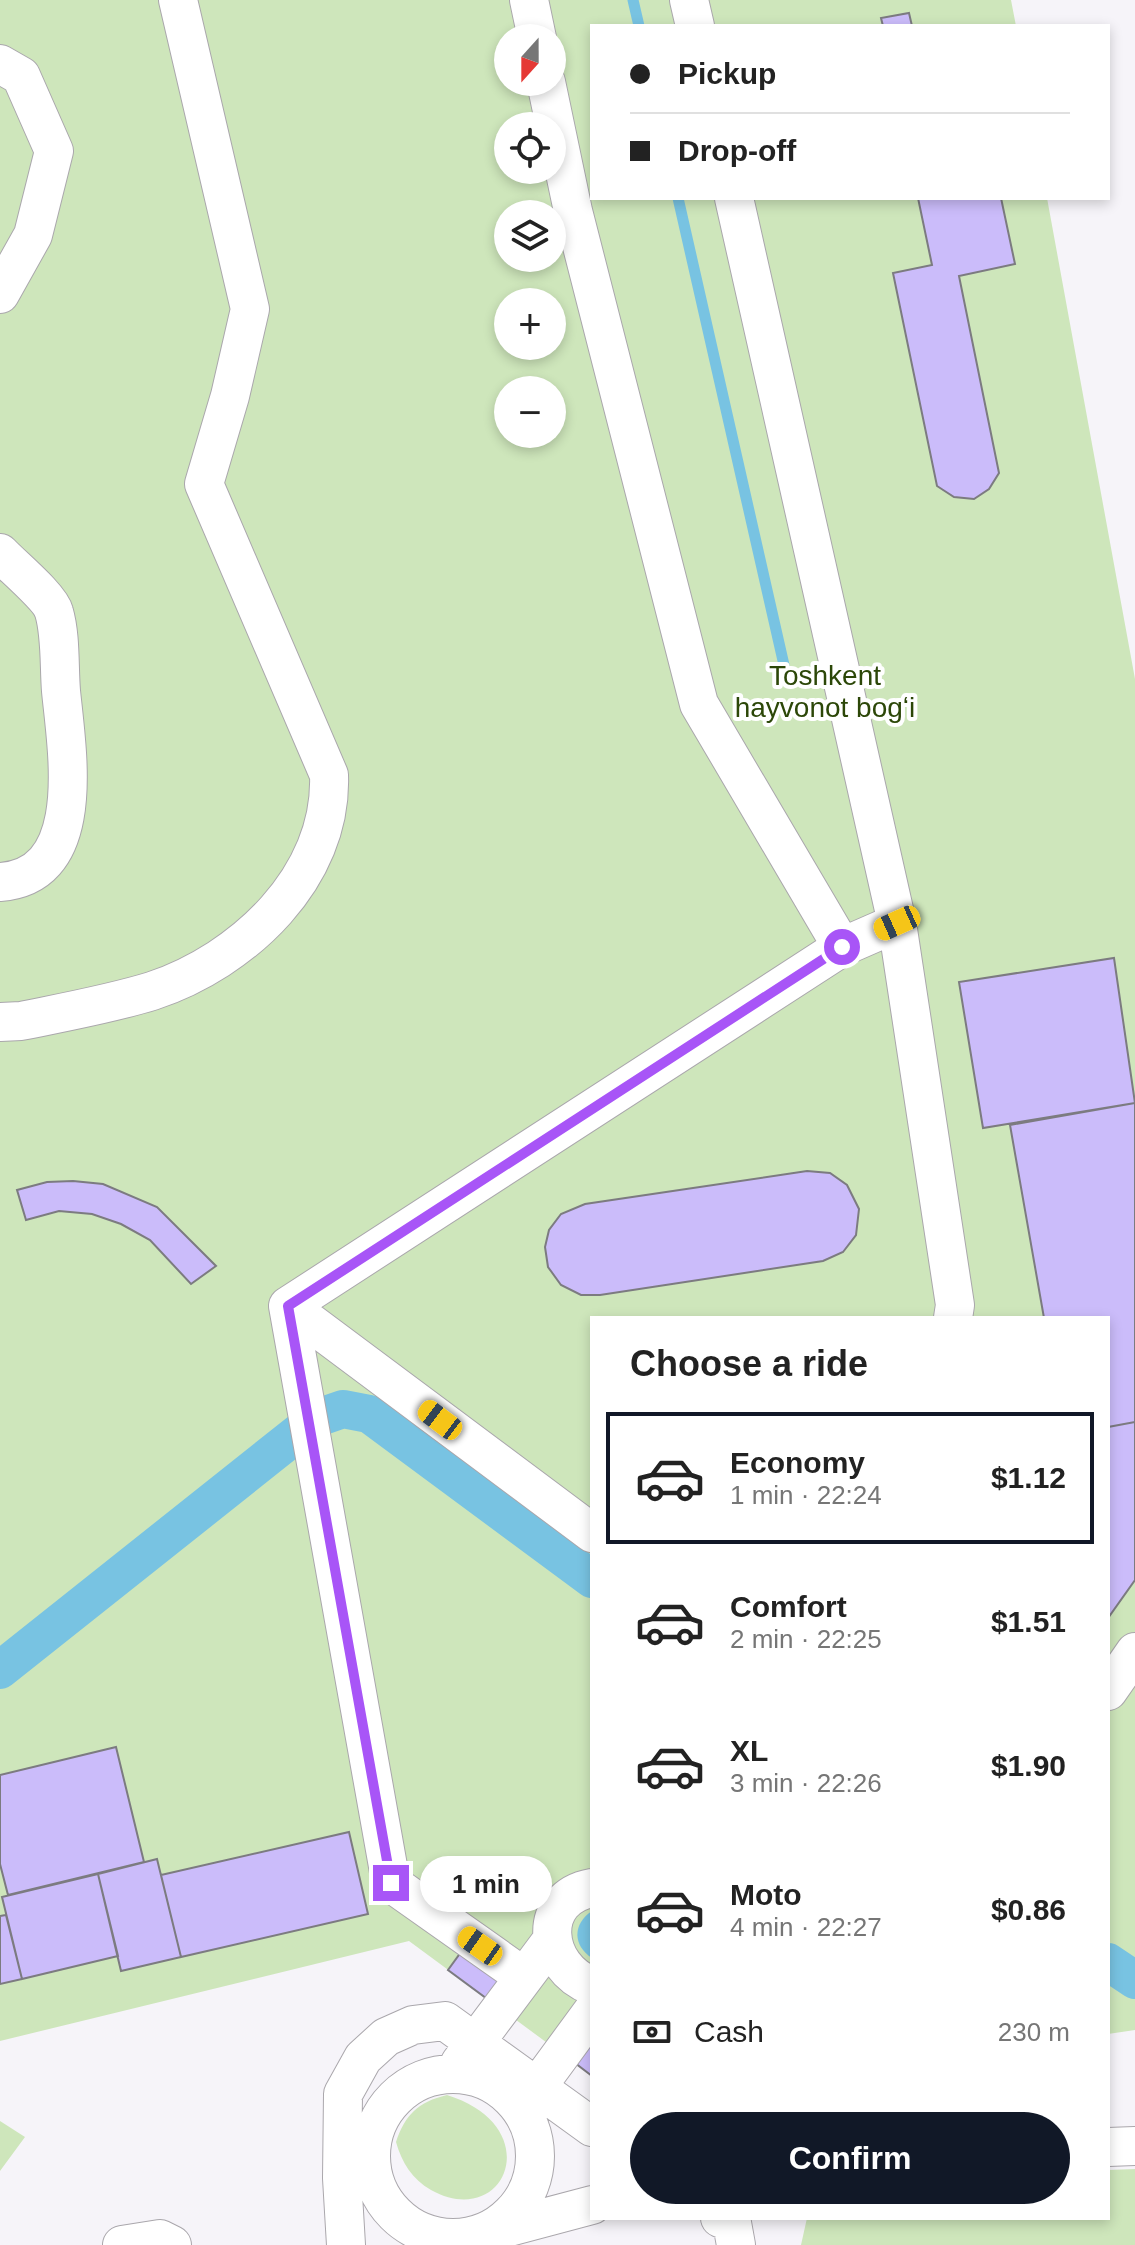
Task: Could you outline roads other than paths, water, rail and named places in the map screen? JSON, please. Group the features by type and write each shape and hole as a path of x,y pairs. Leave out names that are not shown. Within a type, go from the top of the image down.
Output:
{"street":[{"path":"0,1022 21,1021 153,990 206,965 257,929 278,908 312,859 324,831 330,801 329,775 204,484 230,396 250,309 178,0"},
{"path":"529,0 534,24"},
{"path":"689,0 695,24"},
{"path":"0,64 21,76 54,151 33,235 0,294"},
{"path":"549,96 573,211 699,704 842,947"},
{"path":"734,200 897,923 955,1305 953,1316"},
{"path":"0,553 54,609 69,777 62,832 54,851 41,868 26,878 0,882"},
{"path":"288,1306 842,947 897,923"},
{"path":"288,1306 590,1532"},
{"path":"288,1306 391,1883 524,1977"},
{"path":"1110,1688 1135,1652"},
{"path":"452,2073 552,1940 560,1909 571,1897 590,1889"},
{"path":"552,1940 565,1970 590,1985"},
{"path":"519,2088 590,2014"},
{"path":"346,2245 342,2203 343,2094 363,2058 386,2037 413,2025 445,2021 474,2042 519,2088 520,2107 532,2131 535,2157 531,2183 509,2216 499,2225 460,2240"},
{"path":"590,2126 519,2088 452,2073 427,2077 404,2089 386,2107 374,2129 370,2155 374,2180 385,2202 402,2221 437,2236 460,2240 590,2206"},
{"path":"1110,2147 1135,2146"},
{"path":"122,2245 160,2239 172,2245"}],"water":[{"path":"590,1912 590,1956 581,1947 577,1935 585,1916"}],"waterway":[{"path":"633,0 639,24"},
{"path":"678,200 784,665"},
{"path":"0,1670 317,1418 343,1409 369,1414 590,1578"},
{"path":"1110,1963 1135,1980"}],"park label":[{"name":"Toshkent hayvonot bogʻi","path":"825,691"}]}
